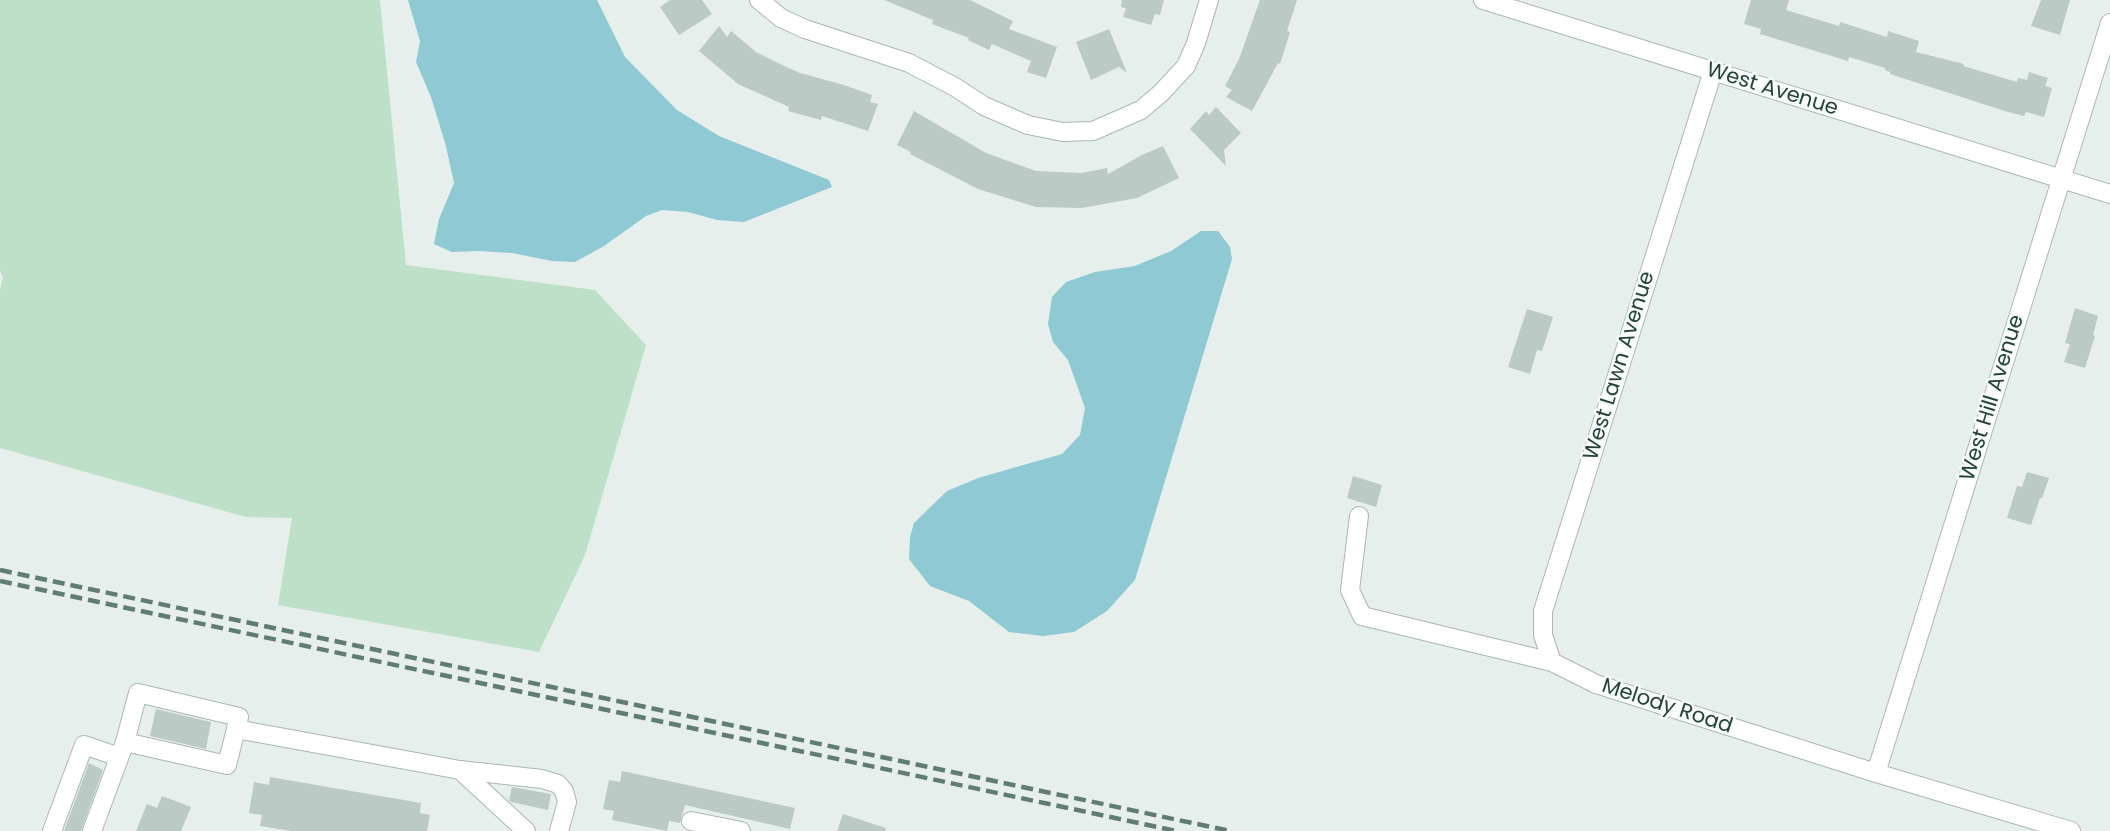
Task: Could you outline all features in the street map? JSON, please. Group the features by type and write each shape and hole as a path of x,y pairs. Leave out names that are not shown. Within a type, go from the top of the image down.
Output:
{"street":[{"path":"759,0 781,18 805,29 909,63 955,87 984,106 1028,125 1064,132 1093,131 1140,110 1161,93 1186,66 1196,43 1209,0"},
{"name":"West Avenue","path":"1490,1 2110,194"},
{"name":"West Hill Avenue","path":"1876,773 2110,23"},
{"name":"West Lawn Avenue","path":"1552,662 1543,634 1543,611 1713,71"},
{"name":"Melody Road","path":"1359,516 1350,590 1362,616 1552,662 1596,684 1876,773 2071,831"},
{"path":"52,831 84,745 122,750 227,765 239,717 138,693 122,750 92,831"},
{"path":"236,729 460,770 542,779 558,784 564,791 567,802 559,831"},
{"path":"460,770 526,831"},
{"path":"691,821 741,831"}],"green space":[{"path":"0,0 380,0 406,265 595,290 646,345 585,555 539,652 278,605 292,518 246,517 0,448 0,290 3,277 0,271"}],"water":[{"path":"408,0 597,0 625,57 677,110 719,136 829,180 832,187 744,222 717,220 688,212 662,210 646,216 604,246 575,262 552,261 512,253 452,252 434,244 439,219 454,183 446,146 431,97 416,62 420,41"},
{"path":"1201,231 1218,231 1230,247 1232,259 1135,580 1107,611 1074,632 1043,636 1009,632 969,601 930,586 909,559 910,537 914,523 947,491 978,478 1062,454 1080,435 1085,408 1068,360 1053,342 1048,324 1052,297 1066,282 1095,272 1135,266 1171,251"}],"building":[{"path":"670,0 702,0 712,14 679,35 660,7"},
{"path":"884,0 970,0 1013,21 1009,29 1057,47 1046,78 1027,72 1031,61 992,44 989,50 968,40 969,38 932,24 933,20"},
{"path":"1122,0 1164,0 1160,15 1155,14 1151,25 1123,17 1126,8 1121,7"},
{"path":"1260,0 1297,0 1280,64 1278,63 1252,111 1226,97 1232,90 1225,86 1239,59"},
{"path":"1751,0 1789,0 1786,10 1839,26 1840,22 1887,37 1888,31 1919,41 1916,52 1964,64 1963,66 2017,82 2018,78 2027,80 2029,72 2048,78 2045,86 2052,88 2044,117 2026,112 2024,116 2008,112 1890,74 1885,68 1849,57 1848,61 1760,34 1761,29 1744,24"},
{"path":"2041,0 2070,0 2060,35 2031,26"},
{"path":"719,26 727,37 731,31 756,52 780,64 800,73 872,95 870,102 878,104 868,131 822,116 821,120 788,111 789,107 738,84 699,51"},
{"path":"1109,29 1127,73 1119,67 1091,80 1076,42"},
{"path":"1216,107 1241,133 1224,150 1226,166 1190,129 1206,111 1209,115"},
{"path":"914,111 986,153 1036,171 1081,173 1107,168 1108,174 1163,146 1179,178 1137,198 1082,208 1036,207 978,189 897,145"},
{"path":"2075,308 2098,316 2093,335 2095,336 2085,368 2064,362 2070,344 2065,343"},
{"path":"1527,309 1553,317 1542,351 1537,350 1530,374 1508,367"},
{"path":"2027,472 2049,478 2031,525 2007,518 2017,486 2022,487"},
{"path":"1353,476 1382,485 1376,507 1347,498"},
{"path":"156,709 211,722 206,749 150,736"},
{"path":"89,763 103,770 81,831 64,831"},
{"path":"622,771 795,808 790,829 685,805 680,823 669,821 667,831 612,820 614,811 603,809 609,780 620,782"},
{"path":"270,777 421,803 420,813 430,815 427,831 291,831 260,826 262,815 249,813 254,782 269,785"},
{"path":"512,787 551,794 548,810 511,802 509,800"},
{"path":"162,796 191,807 181,831 136,831 147,804 157,808"},
{"path":"843,814 886,828 885,831 837,831"}],"railway":[{"path":"0,570 1230,831"},
{"path":"0,581 1176,831"}]}
